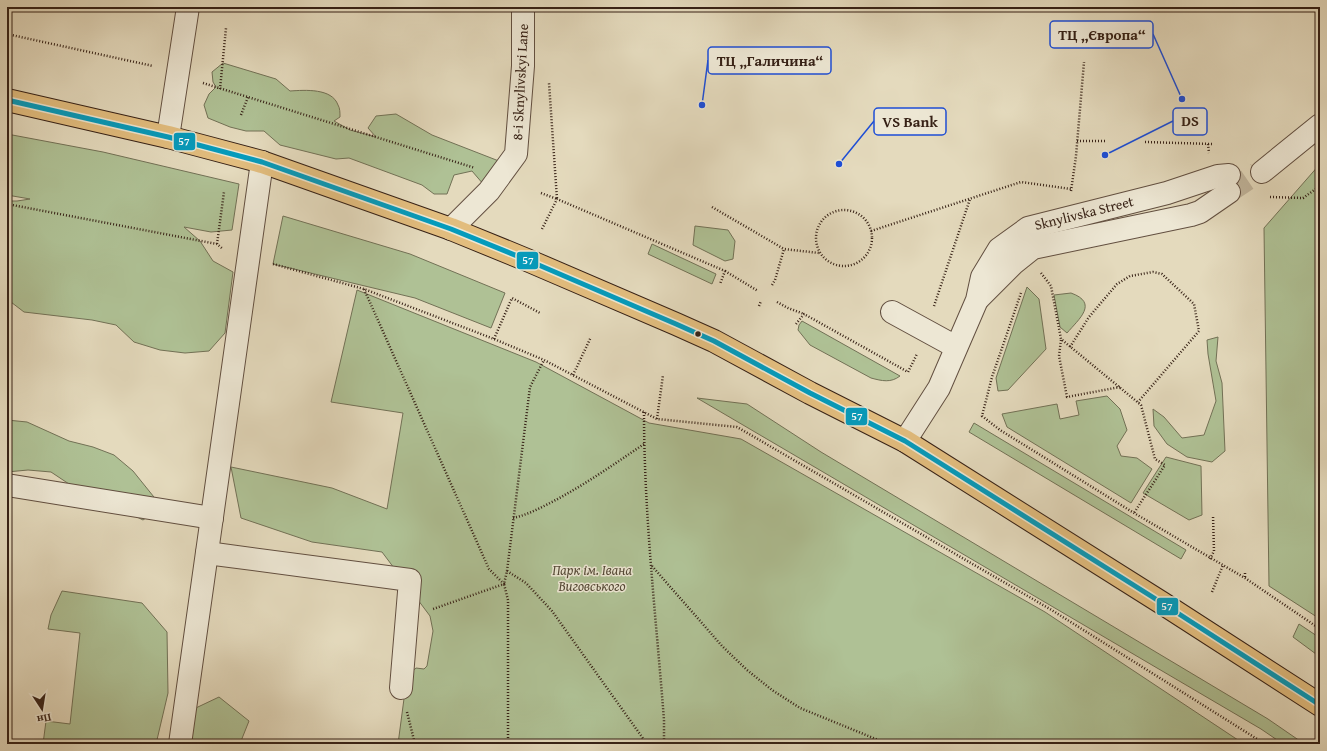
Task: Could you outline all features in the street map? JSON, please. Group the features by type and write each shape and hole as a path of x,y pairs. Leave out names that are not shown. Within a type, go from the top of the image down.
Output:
{"main road":[{"path":"7,100 168,137 262,162 451,229 534,263 701,336 810,394 905,441 1162,603 1320,705"}],"street":[{"path":"168,137 188,7"},
{"name":"8-i Sknylivskyi Lane","path":"451,229 489,191 516,154 523,66 523,7"},
{"path":"1262,172 1320,126"},
{"path":"180,744 247,258 262,162"},
{"name":"Sknylivska Street","path":"905,441 938,388 977,300 982,277 999,249 1028,228 1167,193 1218,176 1229,183 1200,212 1191,216 1033,248 1013,264 977,300"},
{"path":"892,312 956,347"},
{"path":"7,485 212,518"},
{"path":"207,553 410,580 401,688"}],"path":[{"path":"220,89 226,28"},
{"path":"7,34 158,67"},
{"path":"1070,195 1077,140 1084,62"},
{"path":"542,230 557,199 549,76"},
{"path":"200,82 478,170"},
{"path":"241,115 248,97"},
{"path":"1077,140 1105,141"},
{"path":"1145,142 1212,144"},
{"path":"871,231 1021,182 1071,189"},
{"path":"1269,197 1303,198 1320,186"},
{"path":"217,244 224,192"},
{"path":"541,194 557,199 725,271 758,291"},
{"path":"933,309 970,198"},
{"path":"7,204 217,244 226,251"},
{"path":"712,207 784,249 819,253"},
{"path":"837,210 846,210 862,216 868,223 871,231 872,240 870,249 858,262 850,265 841,266 833,264 819,253 816,244 815,235 822,219 837,210"},
{"path":"772,285 775,280 784,249"},
{"path":"267,262 364,289 494,339 544,360 658,419 737,427 1050,609 1265,744"},
{"path":"1036,268 1051,286 1061,339 1058,356 1067,397 1120,387"},
{"path":"720,284 725,271"},
{"path":"1070,347 1089,317 1117,284 1130,276 1153,272 1162,274 1194,304 1199,331 1138,402"},
{"path":"364,289 489,569 504,584"},
{"path":"1022,292 992,377 982,416 1000,430 1134,513 1176,537 1210,559 1245,578 1320,629"},
{"path":"494,339 512,298 540,313"},
{"path":"759,306 761,302"},
{"path":"777,302 804,314 908,372 920,349"},
{"path":"796,324 804,314"},
{"path":"573,375 591,337"},
{"path":"1061,339 1141,405 1155,459 1165,465 1134,513"},
{"path":"508,744 508,600 504,584 507,571 530,387 544,360"},
{"path":"658,419 663,375"},
{"path":"644,412 644,444 651,566 664,720 664,744"},
{"path":"513,518 526,515 561,497 597,476 644,444"},
{"path":"1210,559 1214,551 1213,515"},
{"path":"1212,592 1223,565"},
{"path":"651,566 722,646 747,670 772,690 800,708 888,744"},
{"path":"507,571 526,583 552,611 647,744"},
{"path":"1245,571 1245,578"},
{"path":"406,618 504,584"},
{"path":"401,688 415,744"}],"green space":[{"path":"223,63 276,79 290,91 317,91 330,96 335,99 340,109 340,117 334,121 350,130 376,137 368,128 376,116 396,114 432,135 504,163 484,185 472,171 454,175 447,194 434,194 422,185 349,158 336,159 280,145 264,131 246,131 230,127 208,118 204,105 209,94 216,87 213,82 212,72"},
{"path":"7,134 103,152 239,184 232,230 211,232 184,227 200,241 213,261 233,272 225,333 209,351 185,353 160,350 134,342 116,325 92,320 24,312 7,299 7,201 30,199 7,195"},
{"path":"1320,164 1320,619 1269,586 1264,228"},
{"path":"283,216 410,254 505,293 491,328 415,298 273,264"},
{"path":"695,226 728,230 735,241 733,259 725,261 693,245"},
{"path":"652,244 716,274 712,284 648,254"},
{"path":"1027,287 1039,299 1046,349 1008,390 998,391 996,378"},
{"name":"Парк ім. Івана Виговського","path":"357,290 536,362 649,423 741,439 1045,612 1244,744 398,744 407,676 416,668 424,669 427,666 433,631 430,616 382,552 312,542 241,518 231,467 332,488 387,509 403,413 331,402"},
{"path":"1071,293 1079,297 1084,302 1085,306 1081,317 1067,333 1060,327 1054,295"},
{"path":"802,321 900,376 893,380 886,381 871,378 810,345 798,330"},
{"path":"1218,337 1216,361 1222,383 1225,451 1212,462 1187,457 1167,444 1154,426 1153,409 1164,417 1182,438 1204,435 1216,401 1207,340"},
{"path":"1107,396 1120,409 1127,430 1117,446 1121,456 1137,458 1152,469 1131,503 1007,427 1002,414 1057,404 1060,419 1079,415 1076,401"},
{"path":"697,398 747,404 821,452 1268,719 1300,741 1298,744 1283,744 1261,729"},
{"path":"7,420 27,422 69,441 93,447 114,455 133,471 162,507 143,520 78,490 51,472 28,470 7,472"},
{"path":"974,423 1186,550 1181,559 969,432"},
{"path":"1166,457 1201,466 1202,515 1189,520 1143,493"},
{"path":"62,591 142,603 167,632 168,693 156,744 43,744 46,721 70,724 80,633 48,629 51,615"},
{"path":"1299,624 1320,638 1320,657 1293,637"},
{"path":"219,697 249,721 241,741 242,744 181,744 181,715"}],"tunnel":[{"path":"1229,192 1257,173"}],"transit line":[{"name":"57","path":"7,100 168,137 262,162 451,229 527,260 714,341 810,393 905,441 1162,603 1320,705"}],"place":[{"name":"ТЦ „Європа“","path":"1182,99"},
{"name":"ТЦ „Галичина“","path":"702,105"},
{"name":"DS","path":"1105,155"},
{"name":"VS Bank","path":"839,164"}]}
